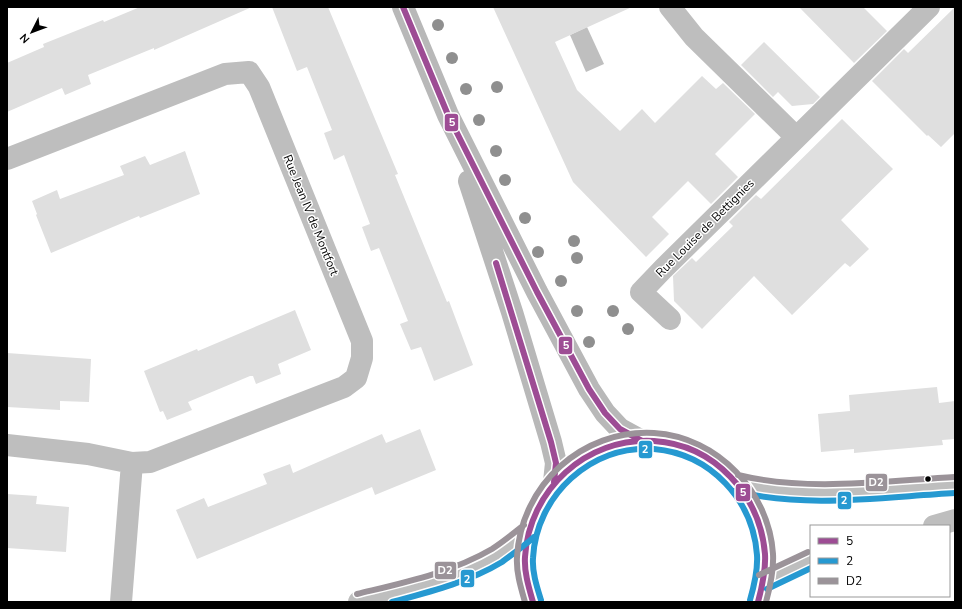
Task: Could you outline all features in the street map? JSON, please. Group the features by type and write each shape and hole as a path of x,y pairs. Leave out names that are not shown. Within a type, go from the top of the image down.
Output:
{"main road":[{"path":"403,7 448,115 589,389 605,413 620,429 642,441"},
{"path":"448,115 512,312 551,442 556,463 554,482"},
{"path":"533,602 527,584 525,558 528,531 543,497 554,482 572,465 594,452 618,444 642,441 669,443 694,451 716,465 736,483 751,505 760,529 765,555 760,592"}],"street":[{"path":"670,7 694,38 796,137"},
{"name":"Rue Louise de Bettignies","path":"670,319 641,292 929,7"},
{"name":"Rue Jean IV de Montfort","path":"7,159 225,74 249,72 259,87 362,341 362,358 356,378 344,387 150,462 132,463 88,454 7,445"},
{"path":"121,602 132,463"},
{"path":"736,483 756,488 820,493 955,485"},
{"path":"938,525 955,520"},
{"path":"359,602 457,574 488,561 511,546 528,531"},
{"path":"760,592 803,562 810,559"}],"shaded area":[{"path":"587,27 604,64 586,72 570,35"}],"building":[{"path":"140,7 252,7 154,50 154,48 88,75 91,84 65,95 62,88 7,112 7,63 44,47 43,44"},
{"path":"272,7 328,7 398,174 395,175 447,302 449,301 473,365 434,381 421,347 411,350 400,324 408,321 379,248 371,251 362,227 370,224 344,155 334,160 324,133 332,130 307,67 297,71"},
{"path":"493,7 632,7 555,42 577,90 620,131 642,109 655,123 702,76 716,89 723,83 755,114 715,154 738,177 711,204 688,181 652,217 669,234 646,257 573,182"},
{"path":"799,7 863,7 887,31 854,63"},
{"path":"955,7 955,133 941,147 928,135 927,136 872,81 904,49 908,53"},
{"path":"764,42 820,97 813,104 792,106 778,92 773,97 741,65"},
{"path":"842,119 893,169 841,220 869,249 850,267 845,263 792,315 754,276 702,329 674,301 673,276 692,258 696,262 733,226 729,222 756,195 761,199"},
{"path":"185,151 200,194 140,218 139,216 51,253 32,201 57,190 60,199 124,175 120,166 145,156 150,165"},
{"path":"295,310 311,350 278,364 281,374 256,384 253,376 250,376 188,402 192,410 167,420 163,411 160,412 144,371 197,349 198,351"},
{"path":"7,353 91,359 89,402 60,401 60,410 7,407"},
{"path":"937,387 939,403 955,401 955,439 942,440 943,445 854,453 854,449 821,452 818,414 850,411 849,395"},
{"path":"420,429 436,470 375,495 372,487 197,559 176,510 204,498 208,507 267,484 263,474 290,464 293,473 382,434 386,443"},
{"path":"7,494 37,496 36,504 69,507 66,552 7,548"}],"transit line":[{"name":"5","path":"403,7 448,115 537,292 589,389 605,413 620,429 642,441"},
{"name":"5","path":"496,263 551,442 556,463 554,482"},
{"name":"D2","path":"525,602 520,586 517,557 521,531 530,507 543,485 560,466 580,451 603,441 628,434 654,433 677,437 699,445 719,457 736,472 750,490 762,510 769,531 773,554 772,572 766,602"},
{"name":"5","path":"533,602 528,586 525,557 529,533 537,510 550,490 566,472 584,458 606,448 629,442 654,441 676,445 696,452 715,463 744,493 754,512 761,532 765,554 764,572 758,602"},
{"name":"2","path":"541,600 536,585 533,563 536,535 544,514 556,495 571,478 589,465 609,455 631,450 654,449 675,453 694,460 711,470 725,483 738,499 747,516 754,535 757,555 756,572 750,600"},
{"name":"D2","path":"738,475 764,480 818,484 873,483 955,477"},
{"name":"2","path":"734,491 761,496 816,501 872,499 955,493"},
{"name":"D2","path":"357,594 391,586 460,565 492,549 524,525"},
{"name":"2","path":"392,602 448,586 476,575 502,562 534,537"},
{"name":"D2","path":"759,575 808,552"},
{"name":"2","path":"767,589 810,568"}]}
